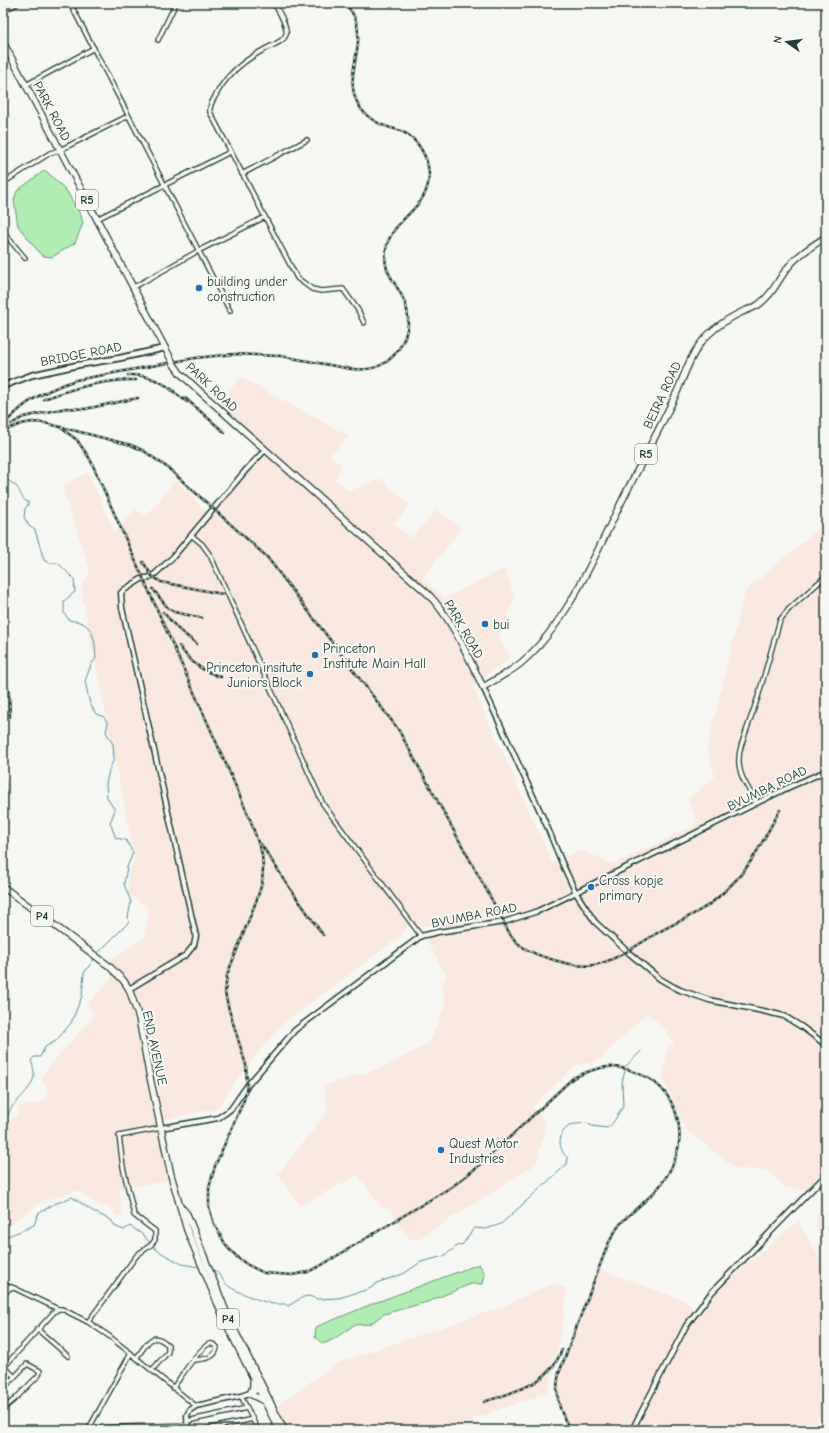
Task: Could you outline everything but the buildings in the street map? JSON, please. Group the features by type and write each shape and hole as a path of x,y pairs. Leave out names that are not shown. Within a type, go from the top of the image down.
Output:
{"highway":[{"name":"PARK ROAD","path":"3,42 172,361 184,377 411,578 439,606 454,630 483,687"},
{"name":"BEIRA ROAD","path":"483,687 523,662 546,638 557,623 588,568 653,441 677,393 685,369 696,349 709,332 725,320 757,306 780,282 786,270 795,261 826,237"},
{"name":"END AVENUE","path":"3,887 117,973 129,990 139,1018 171,1175 180,1205"},
{"name":"END AVENUE","path":"3,892 81,946"},
{"name":"P4","path":"180,1205 187,1230 225,1321 254,1380 284,1430"},
{"name":"P4","path":"180,1205 189,1219 229,1320 264,1401 279,1430"},
{"path":"254,1380 250,1394 264,1401"}],"main road":[{"name":"BRIDGE ROAD","path":"3,386 32,375 165,348"}],"street":[{"path":"3,10 18,3"},
{"path":"70,3 230,311"},
{"path":"158,40 176,3"},
{"path":"274,3 287,29 286,37 259,53 230,74 220,87 210,108 210,112 296,278 312,289 321,291 343,289 358,310 364,323"},
{"path":"26,85 94,48"},
{"path":"3,183 50,153 60,150 128,116"},
{"path":"242,174 307,140"},
{"path":"97,219 163,184 230,152"},
{"path":"134,287 198,251 265,217"},
{"path":"3,232 25,258"},
{"path":"129,990 186,955 194,945 196,936 123,615 120,596 124,590 143,578 148,578 155,574 173,557 265,450"},
{"path":"191,535 202,544 210,555 323,804 421,936"},
{"path":"757,803 740,772 738,761 740,750 758,697 780,620 793,605 826,576"},
{"path":"483,687 576,892 590,915 599,925 660,978 674,987 709,1000 763,1010 784,1016 802,1027 822,1042 826,1047"},
{"name":"BVUMBA ROAD","path":"88,1322 137,1255 151,1245 155,1240 155,1231 134,1215 132,1210 123,1167 119,1136 218,1118 231,1109 247,1086 295,1030 421,936 504,922 526,916 546,908 757,803 826,771"},
{"path":"632,1430 686,1326 712,1292 826,1175"},
{"path":"3,1285 11,1287 58,1309 66,1310 88,1322 137,1357 196,1406"},
{"path":"3,1295 11,1287"},
{"path":"14,1376 4,1367 37,1329 58,1309"},
{"path":"37,1329 68,1356"},
{"path":"137,1357 152,1338 156,1337 168,1345 168,1352 152,1370"},
{"path":"173,1388 197,1355 211,1343 217,1347 214,1355 194,1360"},
{"path":"131,1353 89,1428 181,1428 247,1408"},
{"path":"3,1389 27,1364 40,1371 39,1375 3,1409"},
{"path":"188,1425 190,1410 196,1406 250,1394 260,1389"},
{"path":"241,1396 258,1430"},
{"path":"202,1430 253,1419"},
{"path":"95,1428 99,1430"}],"shaded area":[{"path":"240,377 349,436 330,455 342,466 335,479 349,491 381,479 410,505 394,524 411,538 436,510 461,529 422,579 445,598 505,568 515,599 498,638 510,657 473,687 552,862 581,850 613,864 698,824 688,799 715,777 707,750 745,591 826,523 826,1249 816,1230 820,1190 786,1188 768,1171 736,1169 685,1129 663,1077 667,1051 674,1042 663,1027 647,1013 599,1060 575,1066 532,1107 545,1120 545,1131 536,1164 417,1240 410,1239 399,1226 392,1210 380,1206 358,1175 300,1206 278,1174 328,1111 324,1086 387,1066 430,1042 445,1005 442,982 447,977 427,941 436,925 411,923 401,936 280,1026 237,1079 218,1108 161,1120 170,1180 119,1189 122,1213 118,1217 106,1205 101,1207 77,1190 49,1200 47,1198 3,1230 3,1127 17,1115 19,1106 40,1103 49,1094 41,1076 95,1014 87,1005 117,972 109,961 145,937 149,908 129,894 128,873 135,860 81,590 90,571 62,486 88,472 115,533 135,509 147,516 175,480 208,513 265,448 219,404"},
{"path":"798,1221 826,1269 826,1399 813,1430 575,1430 565,1421 556,1390 558,1377 598,1269 686,1301 696,1313 711,1294"},
{"path":"554,1283 567,1289 562,1328 548,1392 473,1419 475,1425 471,1430 287,1430 275,1407 337,1363 499,1308"}],"green space":[{"path":"45,170 66,190 81,216 83,223 75,243 52,257 42,256 18,226 14,200 17,191"},
{"path":"479,1264 485,1274 483,1284 471,1284 427,1302 384,1314 370,1324 354,1325 334,1339 323,1344 315,1337 316,1327 372,1304"}],"waterway":[{"path":"3,474 17,487 23,498 29,503 25,509 24,517 29,526 35,530 44,560 50,563 58,563 74,579 75,592 64,601 64,613 69,620 86,625 90,629 95,643 96,658 91,665 85,681 90,704 96,714 103,716 108,723 106,732 113,744 114,759 109,770 106,784 107,798 115,810 110,823 116,838 126,840 133,853 127,867 124,884 131,902 128,917 129,922 97,954"},
{"path":"3,1123 12,1107 26,1092 33,1081 34,1069 31,1061 34,1057 40,1057 45,1047 56,1041 71,1023 82,996 84,973 94,959"},
{"path":"626,1066 641,1051"},
{"path":"212,1269 218,1273 226,1284 235,1290 268,1303 285,1304 288,1306 303,1297 309,1296 317,1299 339,1298 369,1289 379,1282 403,1274 421,1262 444,1256 457,1246 463,1244 474,1228 486,1229 501,1224 567,1164 568,1158 562,1151 560,1142 564,1130 574,1124 587,1123 592,1126 607,1128 610,1126 623,1107 622,1082 625,1071"},
{"path":"3,1238 34,1225 38,1214 52,1205 72,1197 94,1212 111,1220 116,1227 124,1230 130,1226 142,1234 158,1251 182,1264 199,1267"}],"railway":[{"path":"3,425 20,409 38,396 76,380 195,358 234,354 281,356 351,369 370,369 381,365 394,355 400,348 406,332 408,314 403,298 388,271 385,255 391,235 424,195 428,186 429,174 427,161 418,144 413,139 403,132 372,119 364,113 358,104 354,94 353,84 358,31 354,16 345,3"},
{"path":"128,375 152,378 174,391"},
{"path":"44,399 89,385 113,381 136,380"},
{"path":"170,389 187,402"},
{"path":"184,397 225,433"},
{"path":"11,424 24,417 66,408 85,409 138,398"},
{"path":"3,431 21,424 32,422 45,423 131,445 144,451 168,468 267,557 398,729 513,939 527,950 556,961 587,966 603,963 628,951 713,902 738,878 752,860 780,810"},
{"path":"61,428 77,440 90,459 250,819 262,854 262,883 227,975 225,993 246,1065 247,1086 244,1100 215,1166 209,1188 209,1207 214,1224 227,1247 238,1258 264,1273 292,1275 308,1272 453,1186 480,1165 573,1078 593,1070 610,1067 628,1069 653,1081 665,1093 671,1103 676,1113 680,1133 674,1161 659,1187 621,1223 608,1244 559,1373 557,1396 563,1417 571,1430"},
{"path":"143,562 152,576 161,582 222,594"},
{"path":"153,589 167,607 174,612 202,618"},
{"path":"163,612 179,630 197,644"},
{"path":"179,646 197,666 221,677"},
{"path":"3,669 9,694 10,717"},
{"path":"3,774 6,794 3,815"},
{"path":"261,844 323,935"},
{"path":"484,1402 519,1390 540,1379 549,1372 562,1350"}],"place":[{"name":"building under construction","path":"199,288"},
{"name":"bui","path":"485,624"},
{"name":"Princeton Institute Main Hall","path":"315,655"},
{"name":"Princeton insitute Juniors Block","path":"310,674"},
{"name":"Cross kopje primary","path":"591,887"},
{"name":"Quest Motor Industries","path":"441,1150"}]}
